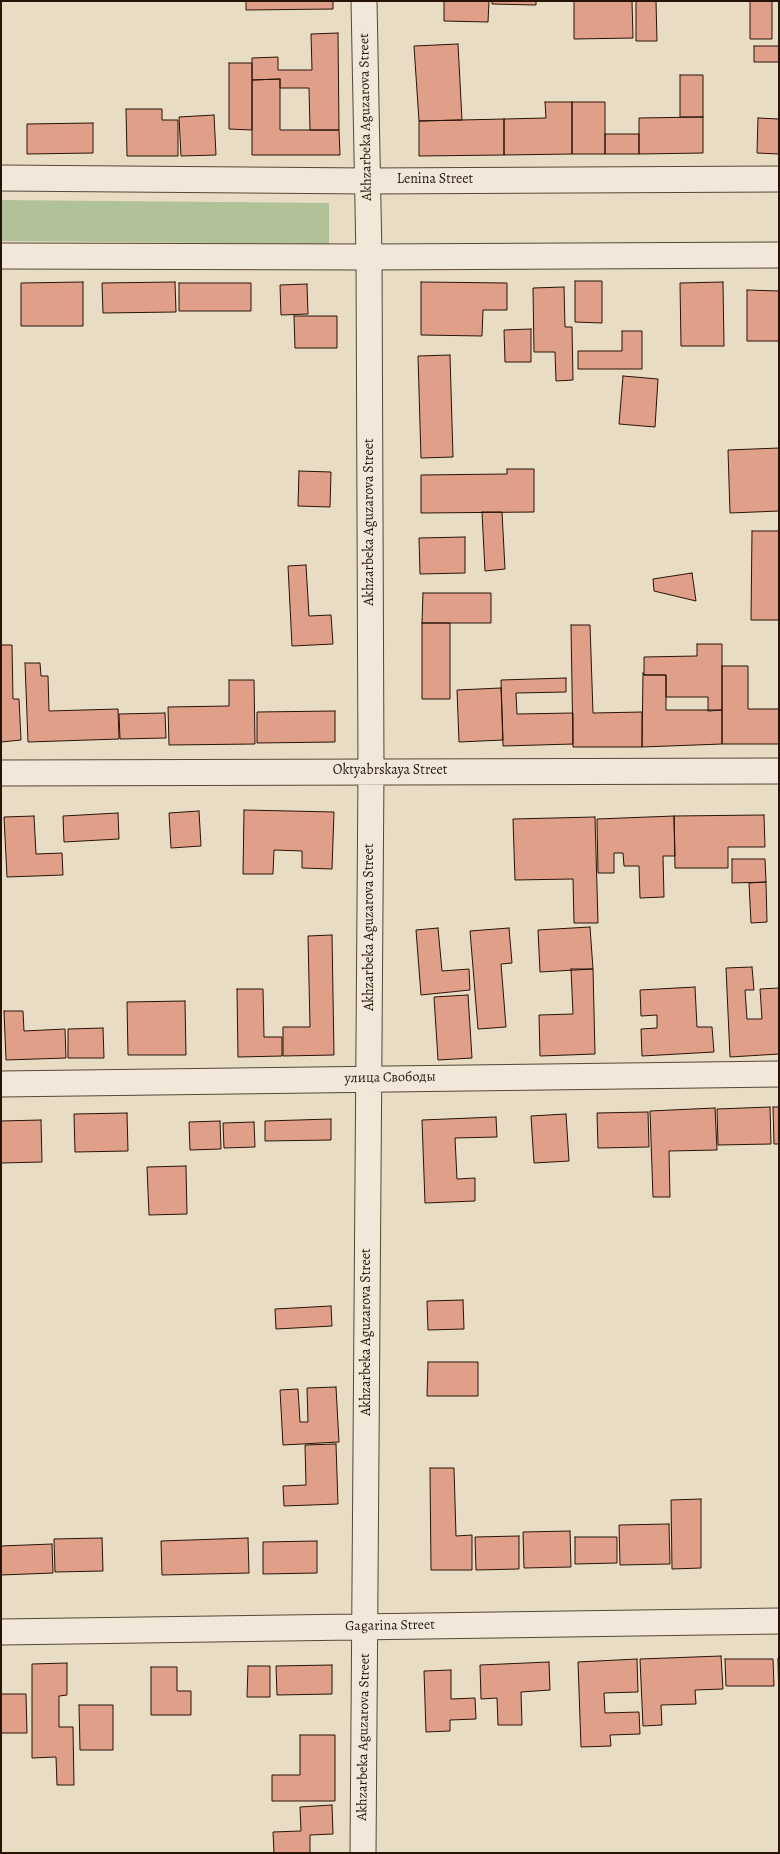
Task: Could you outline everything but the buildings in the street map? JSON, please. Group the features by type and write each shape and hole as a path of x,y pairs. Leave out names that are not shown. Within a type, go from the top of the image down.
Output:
{"street":[{"name":"Akhzarbeka Aguzarova Street","path":"363,1853 371,770 370,258 364,1"},
{"name":"Lenina Street","path":"1,178 368,181 779,179"},
{"path":"1,256 370,258 779,255"},
{"name":"Oktyabrskaya Street","path":"1,773 371,770 779,771"},
{"name":"улица Свободы","path":"1,1084 779,1074"},
{"name":"Gagarina Street","path":"1,1632 779,1621"}],"green space":[{"path":"1,200 329,203 329,244 1,241"}]}
